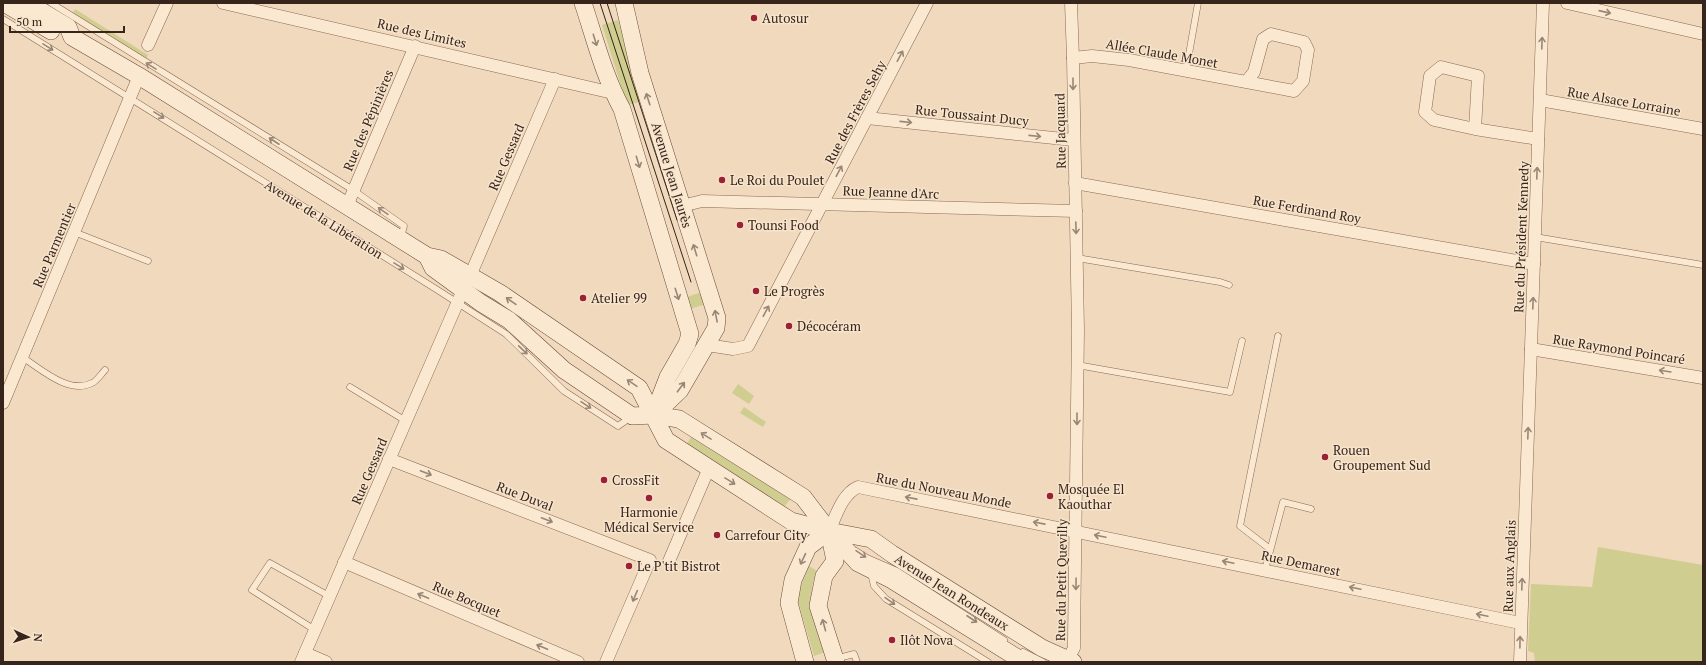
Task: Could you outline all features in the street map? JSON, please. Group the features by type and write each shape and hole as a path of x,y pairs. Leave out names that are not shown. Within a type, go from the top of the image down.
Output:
{"main road":[{"name":"Avenue de la Libération","path":"4,3 63,38 72,37 139,76 427,256 441,259 463,290 509,320 564,370 632,416 654,415"},
{"path":"583,3 613,93 622,109 657,222 665,256 688,328 690,340 668,377 654,415"},
{"name":"Avenue Jean Jaurès","path":"624,3 640,73 717,318 716,328 680,390 654,415"},
{"name":"Avenue de la Libération","path":"40,5 68,27 72,37"},
{"name":"Avenue de la Libération","path":"463,290 500,293 639,388 666,440 791,521 829,531"},
{"path":"690,340 707,345"},
{"name":"Avenue Jean Rondeaux","path":"654,415 679,419 803,497 829,531 858,563 892,580 1022,656"},
{"path":"805,662 788,603 793,580 808,547 829,531 835,561 824,576 818,606 835,661"},
{"name":"Avenue Jean Rondeaux","path":"829,531 871,539 892,554 1042,648 1071,661"}],"street":[{"path":"148,44 166,3"},
{"name":"Rue des Limites","path":"224,3 613,93"},
{"name":"Rue des Frères Sehy","path":"707,345 733,349 748,346 927,3"},
{"name":"Rue Jacquard","path":"1071,3 1077,258 1077,365"},
{"name":"Rue du Président Kennedy","path":"1527,472 1543,3"},
{"path":"1568,3 1703,34"},
{"name":"Allée Claude Monet","path":"1073,58 1092,56 1129,60 1186,71 1294,91 1303,81 1308,50 1304,42 1271,34 1262,39 1254,72 1246,82"},
{"name":"Rue des Pépinières","path":"347,206 415,46"},
{"path":"1475,129 1478,76 1440,67 1430,76 1425,112 1434,120 1475,129 1538,139"},
{"name":"Rue Parmentier","path":"3,403 139,76"},
{"name":"Rue Gessard","path":"303,658 555,79"},
{"name":"Rue Alsace Lorraine","path":"1540,100 1703,129"},
{"name":"Rue Toussaint Ducy","path":"867,118 1074,140"},
{"name":"Rue Ferdinand Roy","path":"1075,183 1534,264"},
{"name":"Rue Jeanne d'Arc","path":"682,206 702,201 822,203 1076,211"},
{"name":"Rue Raymond Poincaré","path":"1531,349 1703,378"},
{"name":"Rue du Petit Quevilly","path":"1071,661 1074,648 1077,531 1077,365"},
{"name":"Rue Duval","path":"389,459 650,560 606,662"},
{"path":"669,561 709,468"},
{"name":"Rue aux Anglais","path":"1520,662 1520,623 1527,472"},
{"name":"Rue du Nouveau Monde","path":"829,531 850,491 858,487 1077,531"},
{"name":"Rue Demarest","path":"1077,531 1520,623"},
{"name":"Rue Bocquet","path":"344,562 578,662"},
{"path":"303,658 326,662"}],"lane":[{"path":"1186,71 1198,3"},
{"name":"Avenue de la Libération","path":"40,5 353,190 404,226 401,239"},
{"name":"Avenue de la Libération","path":"3,19 130,98 463,290"},
{"path":"74,232 148,261"},
{"path":"1535,237 1703,265"},
{"path":"1077,258 1220,282 1229,285"},
{"path":"1270,549 1240,526 1278,336"},
{"path":"1077,365 1230,392 1242,341"},
{"path":"22,357 65,384 80,388 93,383 105,370"},
{"path":"350,387 406,421"},
{"path":"1265,570 1283,502 1311,509"},
{"name":"Avenue Jean Rondeaux","path":"829,531 862,555 897,571 1013,645"},
{"path":"315,630 252,590 270,563 329,596"},
{"path":"871,569 874,586 886,599 988,662"},
{"path":"835,661 854,654 857,662"},
{"name":"Avenue Jean Rondeaux","path":"1022,656 1043,662"}],"shaded area":[{"path":"75,9 148,55 146,59 73,13"},
{"path":"618,20 643,101 627,105 602,25"},
{"path":"702,292 706,304 690,309 687,297"},
{"path":"738,384 754,396 749,404 732,393"},
{"path":"744,407 766,422 763,427 740,413"},
{"path":"691,437 790,499 785,506 687,444"},
{"path":"1598,547 1703,565 1703,662 1535,662 1534,653 1528,651 1531,584 1592,587"},
{"path":"809,566 817,571 813,581 812,602 813,612 825,652 814,656 798,601 799,591"}],"tram line":[{"path":"600,3 691,282"},
{"path":"607,3 677,220"}],"place":[{"name":"Autosur","path":"754,18"},
{"name":"Le Roi du Poulet","path":"722,180"},
{"name":"Tounsi Food","path":"740,225"},
{"name":"Le Progrès","path":"756,291"},
{"name":"Atelier 99","path":"583,298"},
{"name":"Décocéram","path":"789,326"},
{"name":"Rouen Groupement Sud","path":"1325,457"},
{"name":"CrossFit","path":"604,480"},
{"name":"Mosquée El Kaouthar","path":"1050,496"},
{"name":"Harmonie Médical Service","path":"649,498"},
{"name":"Carrefour City","path":"717,535"},
{"name":"Le P'tit Bistrot","path":"629,566"},
{"name":"Ilôt Nova","path":"892,640"}]}
